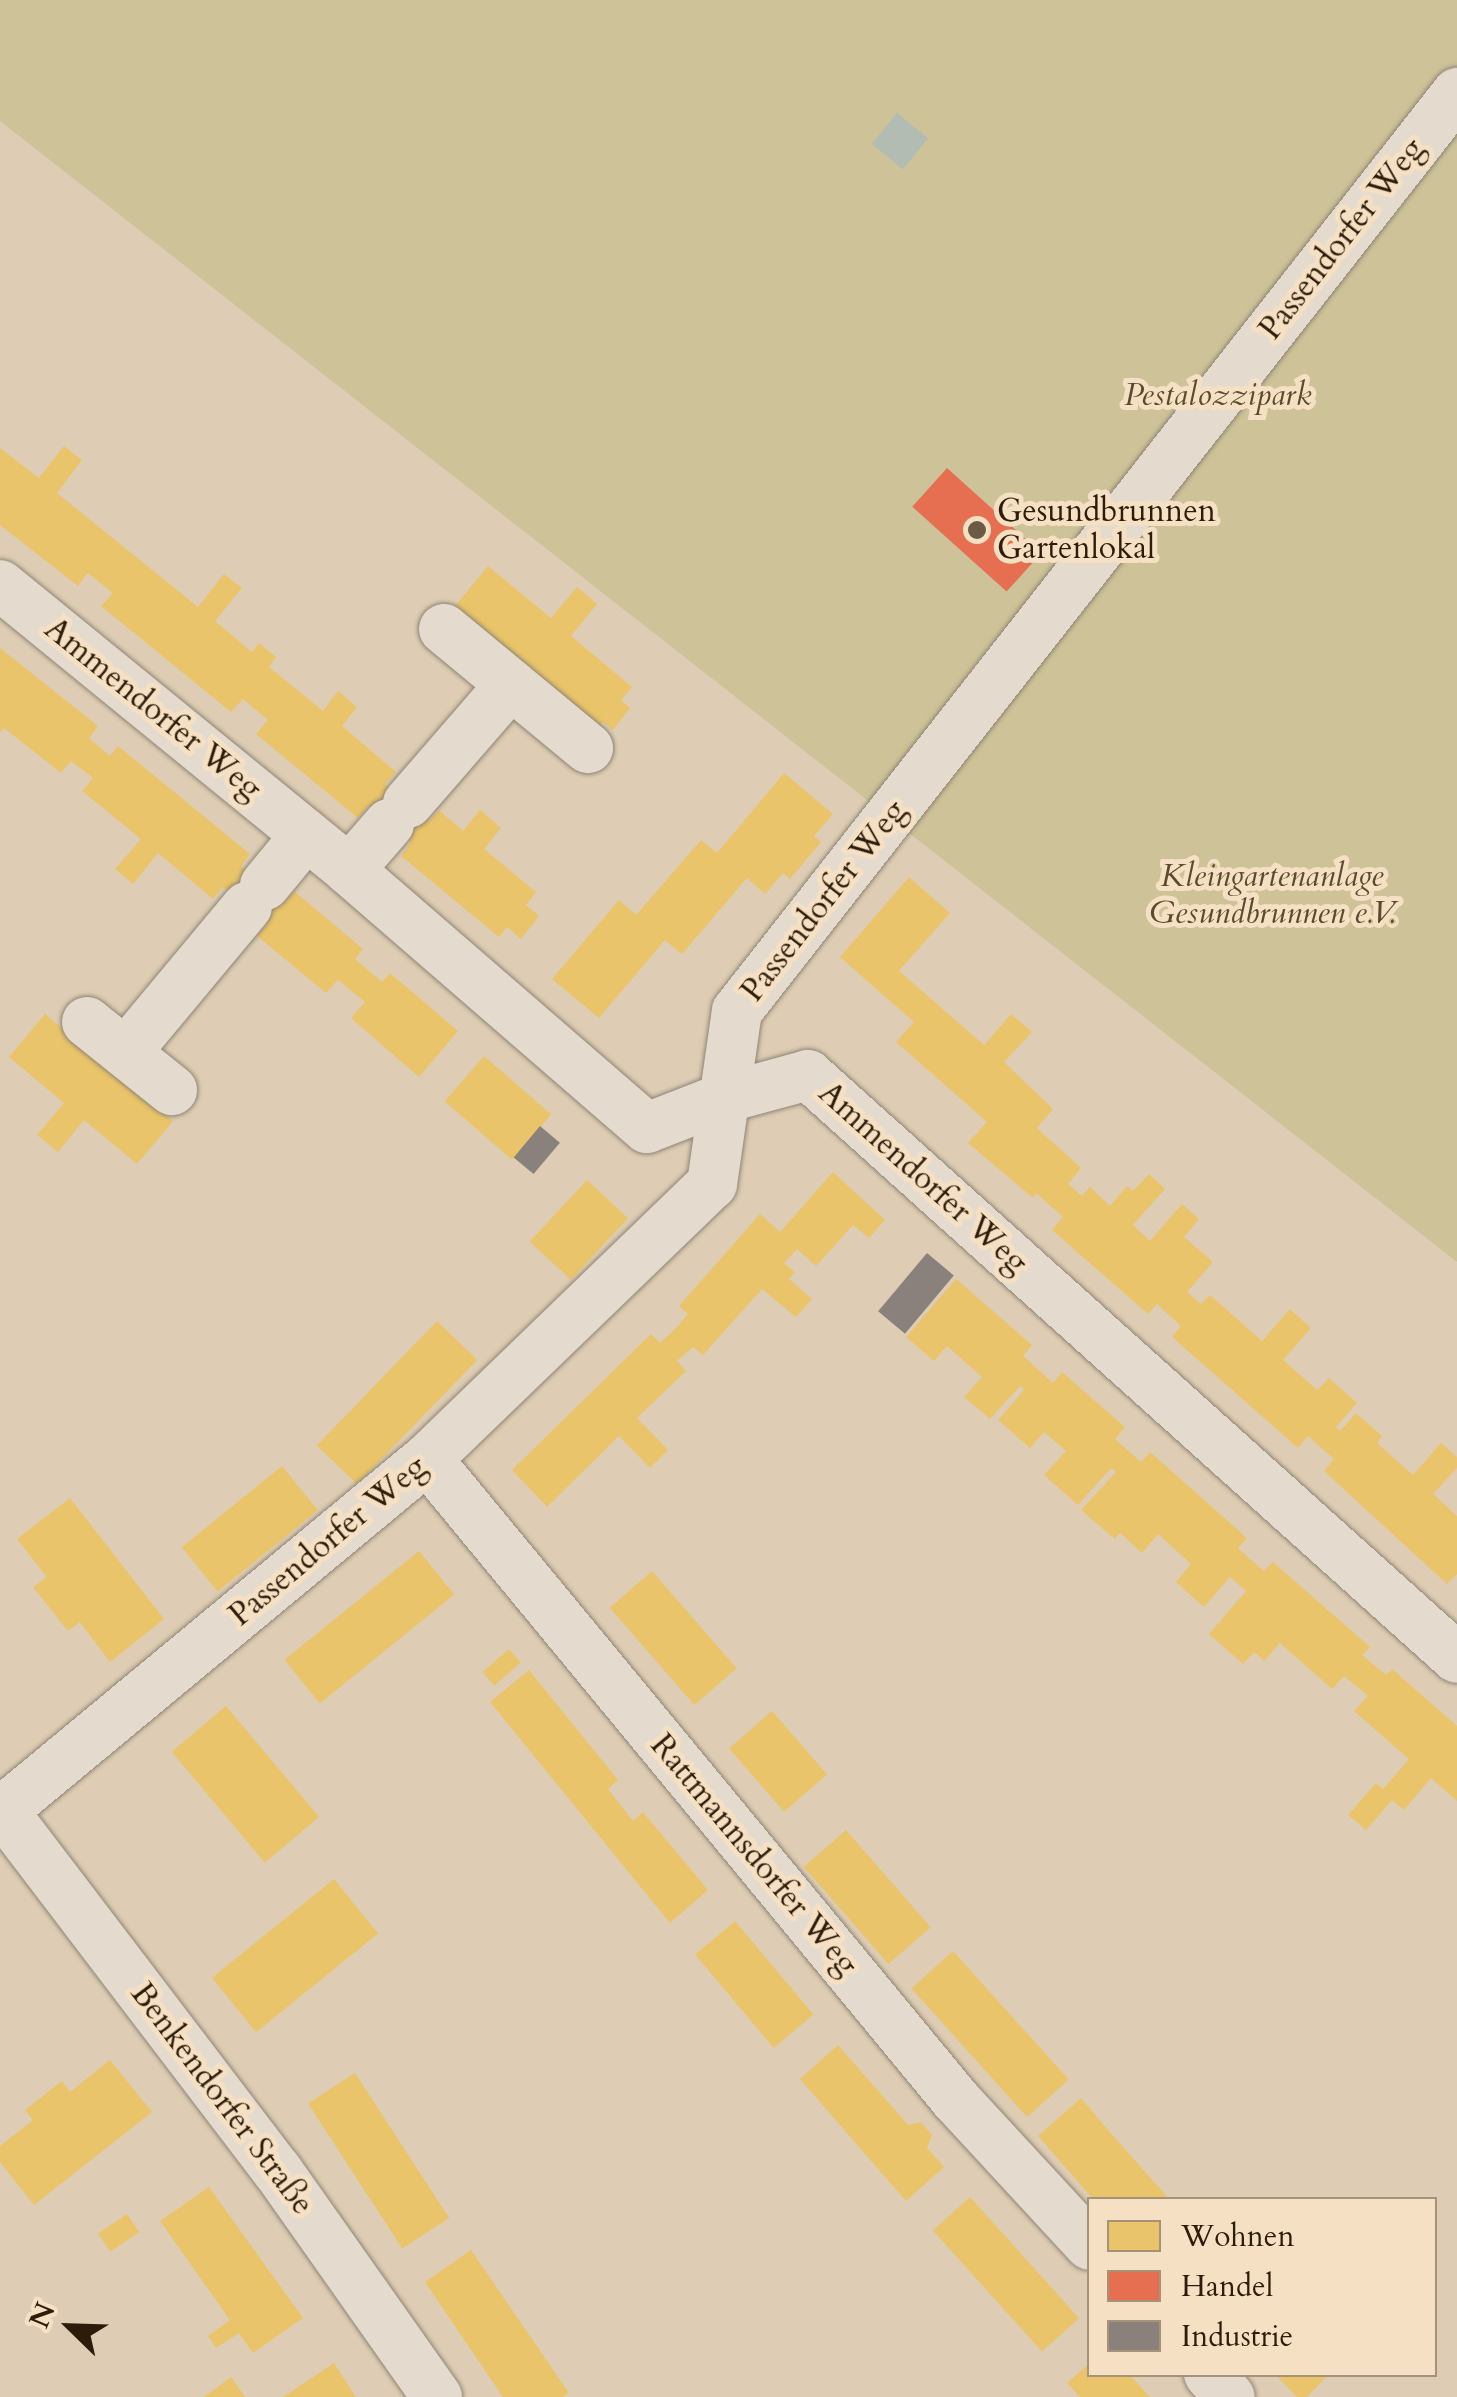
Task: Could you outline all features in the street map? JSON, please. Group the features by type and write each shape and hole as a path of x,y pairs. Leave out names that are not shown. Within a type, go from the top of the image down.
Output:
{"street":[{"name":"Passendorfer Weg","path":"1,1810 428,1459 712,1184 737,1011 1457,93"},
{"name":"Ammendorfer Weg","path":"0,585 349,870 647,1128 724,1098 808,1076 1457,1658"},
{"path":"444,629 588,748"},
{"path":"349,870 510,684"},
{"path":"126,1052 306,835"},
{"path":"87,1022 172,1090"},
{"name":"Rattmannsdorfer Weg","path":"428,1459 956,2100 1087,2241"},
{"name":"Benkendorfer Straße","path":"1,1810 289,2186 437,2397"},
{"path":"1212,2377 1230,2397"}],"green space":[{"path":"0,0 1457,0 1457,1262 0,121"}],"shaded area":[{"path":"897,113 928,138 903,169 872,144"}],"building: Wohnen":[{"path":"64,446 82,460 57,493 198,607 224,574 242,588 215,621 252,652 259,643 276,657 269,667 323,711 338,691 357,707 342,726 396,772 385,784 429,821 439,810 463,831 480,810 501,828 484,849 536,892 526,905 539,916 521,939 507,927 499,937 401,856 411,842 368,806 358,818 256,734 268,720 243,699 231,712 101,606 113,593 88,573 78,586 0,525 0,448 39,478"},
{"path":"488,566 551,618 577,587 597,604 571,636 632,687 621,700 630,708 613,730 603,722 594,733 450,612"},
{"path":"0,648 98,726 89,738 110,756 118,746 250,854 241,866 285,902 294,891 363,949 355,959 382,982 390,973 458,1031 419,1077 351,1018 365,1002 338,980 326,993 257,936 267,924 223,887 213,899 158,853 133,884 115,869 141,839 82,791 93,778 71,761 61,773 4,728 0,733"},
{"path":"784,773 833,814 814,836 821,842 790,879 783,873 765,894 747,878 682,954 665,940 599,1018 552,979 619,900 636,915 701,840 717,853"},
{"path":"909,877 950,913 899,971 984,1045 1011,1014 1032,1032 1004,1062 1053,1109 1037,1128 1081,1168 1068,1184 1082,1196 1090,1187 1110,1206 1127,1186 1133,1191 1149,1174 1165,1189 1133,1225 1150,1241 1182,1204 1199,1219 1184,1237 1213,1262 1187,1292 1201,1304 1210,1295 1262,1341 1290,1309 1311,1328 1283,1360 1317,1390 1329,1378 1357,1403 1336,1427 1340,1431 1356,1413 1382,1436 1377,1443 1413,1475 1441,1443 1457,1457 1457,1468 1433,1494 1457,1516 1457,1574 1447,1584 1324,1471 1334,1459 1308,1436 1298,1448 1172,1337 1181,1326 1157,1304 1148,1314 1052,1230 1063,1217 1036,1193 1033,1198 968,1143 987,1122 896,1042 914,1022 840,957"},
{"path":"45,1014 173,1121 137,1164 84,1120 58,1152 37,1135 64,1103 9,1057"},
{"path":"484,1056 551,1114 512,1160 445,1101"},
{"path":"833,1172 885,1220 869,1238 853,1225 816,1266 797,1249 784,1263 795,1272 789,1279 812,1299 796,1317 762,1289 703,1355 693,1347 677,1361 686,1371 637,1418 668,1450 650,1468 619,1436 547,1507 512,1470 651,1334 660,1343 675,1329 688,1314 679,1306 760,1214 780,1232"},
{"path":"587,1180 628,1218 571,1280 530,1241"},
{"path":"956,1279 1032,1345 1023,1356 1053,1383 1062,1372 1125,1427 1115,1439 1141,1462 1150,1452 1247,1538 1238,1548 1250,1559 1264,1571 1273,1562 1370,1647 1362,1655 1386,1675 1392,1669 1457,1726 1457,1801 1431,1778 1404,1810 1392,1800 1366,1830 1348,1815 1376,1783 1383,1789 1409,1759 1354,1711 1368,1696 1344,1676 1332,1689 1280,1643 1264,1661 1254,1652 1243,1664 1209,1634 1246,1591 1230,1577 1204,1607 1176,1582 1191,1564 1158,1534 1142,1553 1120,1533 1115,1539 1081,1510 1116,1472 1111,1468 1078,1505 1044,1475 1066,1451 1044,1432 1030,1448 998,1420 1024,1390 1020,1386 990,1419 964,1397 982,1377 947,1346 934,1361 906,1337"},
{"path":"437,1321 477,1360 357,1484 317,1445"},
{"path":"282,1466 318,1510 218,1591 182,1547"},
{"path":"70,1498 164,1619 110,1662 80,1622 68,1631 33,1587 47,1577 17,1539"},
{"path":"419,1551 454,1595 320,1703 285,1660"},
{"path":"652,1571 737,1668 694,1705 610,1608"},
{"path":"509,1649 521,1663 494,1686 483,1672"},
{"path":"529,1670 618,1780 608,1789 633,1821 643,1812 708,1890 670,1923 490,1702"},
{"path":"226,1706 319,1817 265,1863 172,1752"},
{"path":"772,1711 827,1774 784,1812 729,1748"},
{"path":"846,1830 931,1927 888,1964 804,1867"},
{"path":"334,1879 378,1933 256,2032 212,1978"},
{"path":"735,1921 813,2014 774,2048 695,1954"},
{"path":"953,1951 1069,2080 1027,2117 911,1988"},
{"path":"838,2045 908,2125 921,2122 932,2135 927,2148 944,2167 906,2201 800,2079"},
{"path":"110,2060 152,2112 34,2205 0,2162 0,2146 33,2120 25,2110 62,2081 70,2092"},
{"path":"355,2073 449,2218 402,2249 308,2103"},
{"path":"1081,2098 1167,2197 1091,2197 1038,2136"},
{"path":"209,2187 303,2318 253,2353 239,2333 216,2348 208,2336 230,2320 160,2221"},
{"path":"970,2197 1079,2318 1042,2352 933,2230"},
{"path":"127,2214 139,2232 110,2252 98,2234"},
{"path":"471,2250 569,2393 563,2397 503,2397 425,2282"},
{"path":"334,2363 356,2397 283,2397"},
{"path":"1087,2366 1087,2377 1132,2377 1150,2397 1080,2397 1067,2383"},
{"path":"231,2377 245,2397 204,2397"},
{"path":"1278,2377 1326,2377 1307,2397 1297,2397"}],"building: Handel":[{"name":"Gesundbrunnen Gartenlokal","path":"947,468 1041,553 1007,592 912,507"}],"building: Industrie":[{"path":"540,1126 560,1143 534,1174 514,1157"},
{"path":"927,1253 954,1275 905,1334 878,1311"}],"place":[{"name":"Gesundbrunnen Gartenlokal","path":"977,530"}],"park label":[{"name":"Pestalozzipark","path":"1218,395"},
{"name":"Kleingartenanlage Gesundbrunnen e.V.","path":"1272,896"}]}
